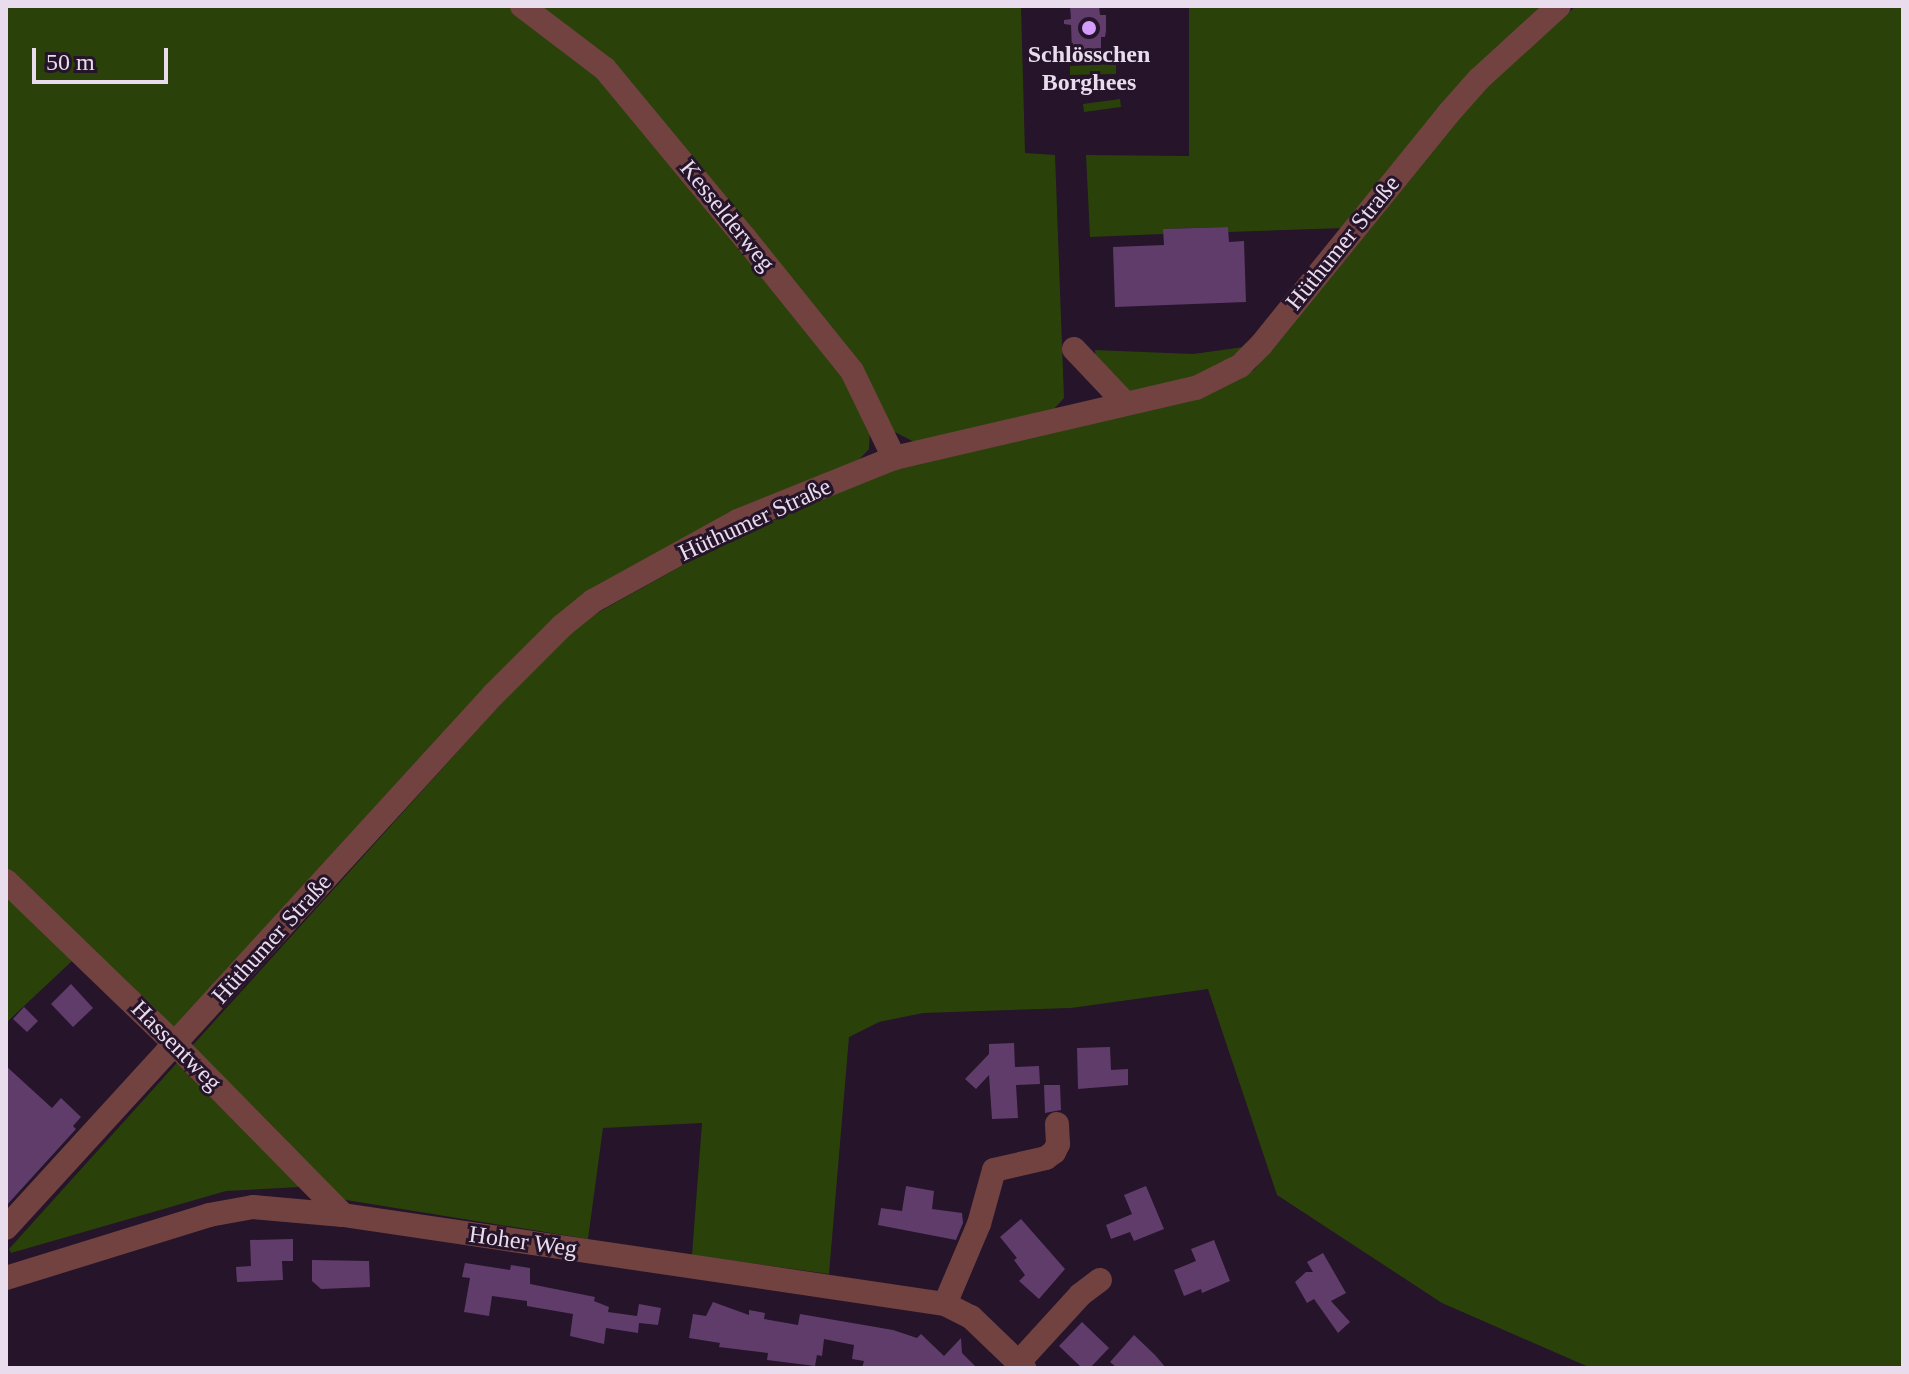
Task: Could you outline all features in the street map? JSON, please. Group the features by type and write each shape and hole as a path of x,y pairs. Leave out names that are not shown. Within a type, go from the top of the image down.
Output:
{"street":[{"name":"Kesselderweg","path":"522,6 605,69 745,238 852,371 894,458"},
{"name":"Hüthumer Straße","path":"6,1228 493,695 562,626 593,601 738,521 894,458 1196,388 1240,366 1261,345 1479,79 1559,6"},
{"path":"1074,349 1125,403"},
{"name":"Hassentweg","path":"6,881 176,1045 343,1215"},
{"path":"945,1304 979,1224 994,1170 1046,1158 1058,1144 1057,1124"},
{"name":"Hoher Weg","path":"6,1278 209,1215 253,1207 343,1215 945,1304 971,1317 1021,1365"},
{"path":"1021,1365 1080,1295 1100,1280"}],"green space":[{"path":"6,6 1021,6 1025,153 1055,155 1064,398 1054,409 916,443 891,430 846,374 870,429 869,449 856,463 615,577 171,1033 6,871"},
{"path":"1189,6 1547,6 1344,228 1228,232 1227,227 1164,229 1163,234 1090,237 1086,155 1189,156"},
{"path":"1576,6 1903,6 1903,1368 1591,1368 1442,1303 1277,1195 1208,989 1071,1008 923,1013 879,1022 849,1037 829,1274 692,1255 702,1123 603,1128 588,1239 346,1200 300,1187 226,1191 11,1253 9,1249 552,647 581,622 719,545 862,480 955,449 1206,395 1254,370 1482,88"},
{"path":"1116,64 1116,74 1070,75 1070,66"},
{"path":"1120,99 1121,107 1084,112 1083,104"},
{"path":"1244,347 1222,364 1193,379 1109,397 1097,389 1095,350 1193,354"},
{"path":"6,890 72,961 6,1023"}],"building":[{"name":"Schlösschen Borghees","path":"1070,6 1099,6 1100,15 1106,15 1101,49 1072,51 1071,25 1064,24 1064,20 1071,19"},
{"path":"1228,227 1229,242 1244,241 1246,302 1115,307 1113,247 1164,245 1163,229"},
{"path":"71,984 93,1008 73,1027 51,1004"},
{"path":"24,1007 38,1021 27,1032 13,1019"},
{"path":"1014,1043 1015,1067 1039,1066 1040,1084 1016,1085 1018,1118 992,1119 989,1075 976,1089 965,1079 989,1054 989,1044"},
{"path":"1110,1047 1111,1070 1128,1069 1128,1085 1078,1089 1077,1048"},
{"path":"6,1066 52,1108 61,1098 81,1117 73,1126 76,1129 6,1206"},
{"path":"1044,1085 1060,1085 1061,1110 1045,1113"},
{"path":"906,1186 934,1191 932,1209 962,1213 963,1223 956,1240 878,1225 881,1208 902,1211"},
{"path":"1146,1186 1164,1229 1134,1241 1130,1232 1111,1239 1106,1225 1132,1214 1124,1195"},
{"path":"1021,1219 1065,1269 1039,1299 1019,1281 1025,1275 1014,1260 1017,1258 1000,1237"},
{"path":"293,1239 293,1261 282,1261 283,1280 237,1282 236,1267 251,1266 250,1240"},
{"path":"1214,1240 1230,1281 1202,1293 1201,1289 1184,1296 1174,1270 1196,1261 1191,1249"},
{"path":"1323,1253 1346,1293 1331,1301 1350,1322 1338,1333 1314,1299 1307,1303 1295,1282 1306,1272 1313,1272 1307,1262"},
{"path":"312,1260 369,1261 370,1287 321,1289 312,1281"},
{"path":"465,1263 510,1270 511,1265 530,1268 530,1284 595,1297 594,1301 609,1307 608,1312 637,1316 639,1304 661,1308 658,1325 639,1323 638,1333 606,1328 604,1344 570,1336 573,1314 527,1306 527,1301 492,1296 489,1316 464,1312 470,1278 462,1277"},
{"path":"713,1302 749,1315 749,1310 765,1313 764,1319 798,1325 800,1314 893,1330 917,1338 921,1334 944,1356 961,1338 962,1353 977,1368 862,1368 864,1361 852,1359 854,1345 824,1339 822,1356 817,1355 815,1366 767,1360 768,1353 719,1347 720,1343 689,1338 693,1314 706,1316"},
{"path":"1082,1322 1109,1348 1090,1368 1082,1368 1059,1346"},
{"path":"1134,1335 1166,1368 1117,1368 1110,1362"}],"place":[{"name":"Schlösschen Borghees","path":"1089,28"}]}
